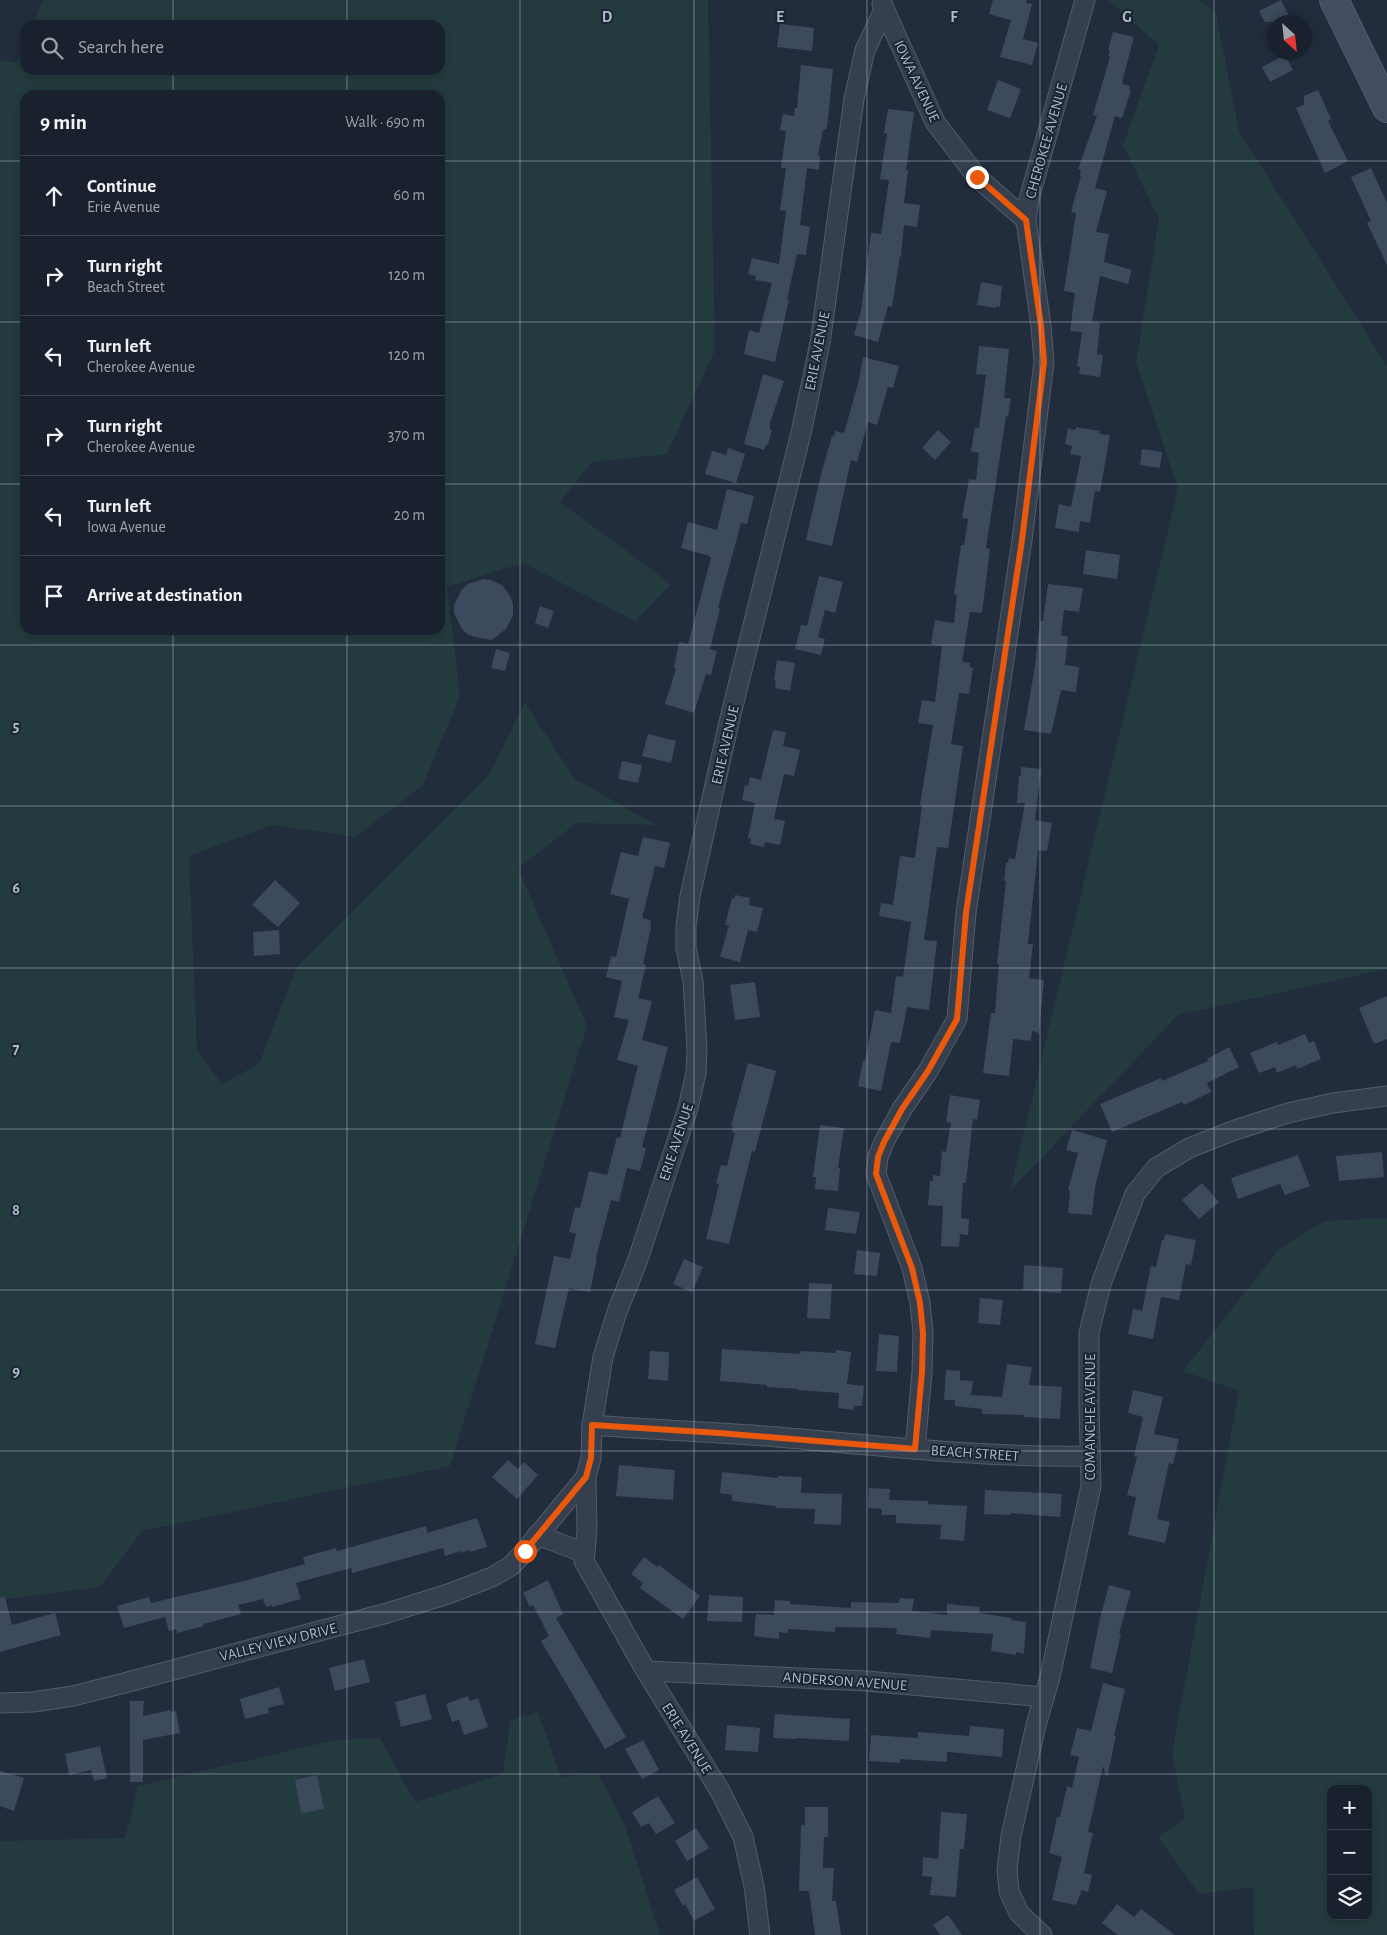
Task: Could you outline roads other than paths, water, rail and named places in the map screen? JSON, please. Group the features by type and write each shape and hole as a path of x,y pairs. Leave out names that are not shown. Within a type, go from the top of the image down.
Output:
{"street":[{"name":"CHEROKEE AVENUE","path":"915,1449 922,1372 923,1333 920,1303 912,1268 876,1174 878,1157 902,1109 928,1071 957,1019 966,913 1020,550 1044,362 1041,326 1026,220 1029,199 1086,0"},
{"path":"1334,0 1387,108"},
{"name":"IOWA AVENUE","path":"882,5 935,122 977,177 1026,220"},
{"name":"ERIE AVENUE","path":"760,1935 754,1886 743,1837 720,1791 646,1671 584,1561 587,1530 586,1477 591,1458 592,1425 603,1357 616,1312 637,1262 688,1108 696,1073 697,1049 693,981 686,948 686,926 690,896 730,718 801,433 820,343 854,99 865,50 882,5"},
{"name":"COMANCHE AVENUE","path":"1042,1935 1019,1913 1009,1891 1007,1870 1011,1836 1091,1486 1089,1333 1101,1284 1135,1194 1156,1168 1189,1148 1235,1130 1288,1112 1333,1103 1387,1096"},
{"name":"BEACH STREET","path":"592,1425 1002,1455 1090,1456"},
{"name":"ERIE AVENUE","path":"537,1535 586,1477"},
{"path":"537,1535 585,1553"},
{"name":"VALLEY VIEW DRIVE","path":"0,1703 33,1702 73,1696 387,1613 448,1594 492,1577 511,1566 537,1535"},
{"name":"ANDERSON AVENUE","path":"646,1671 876,1682 1044,1697"}]}
